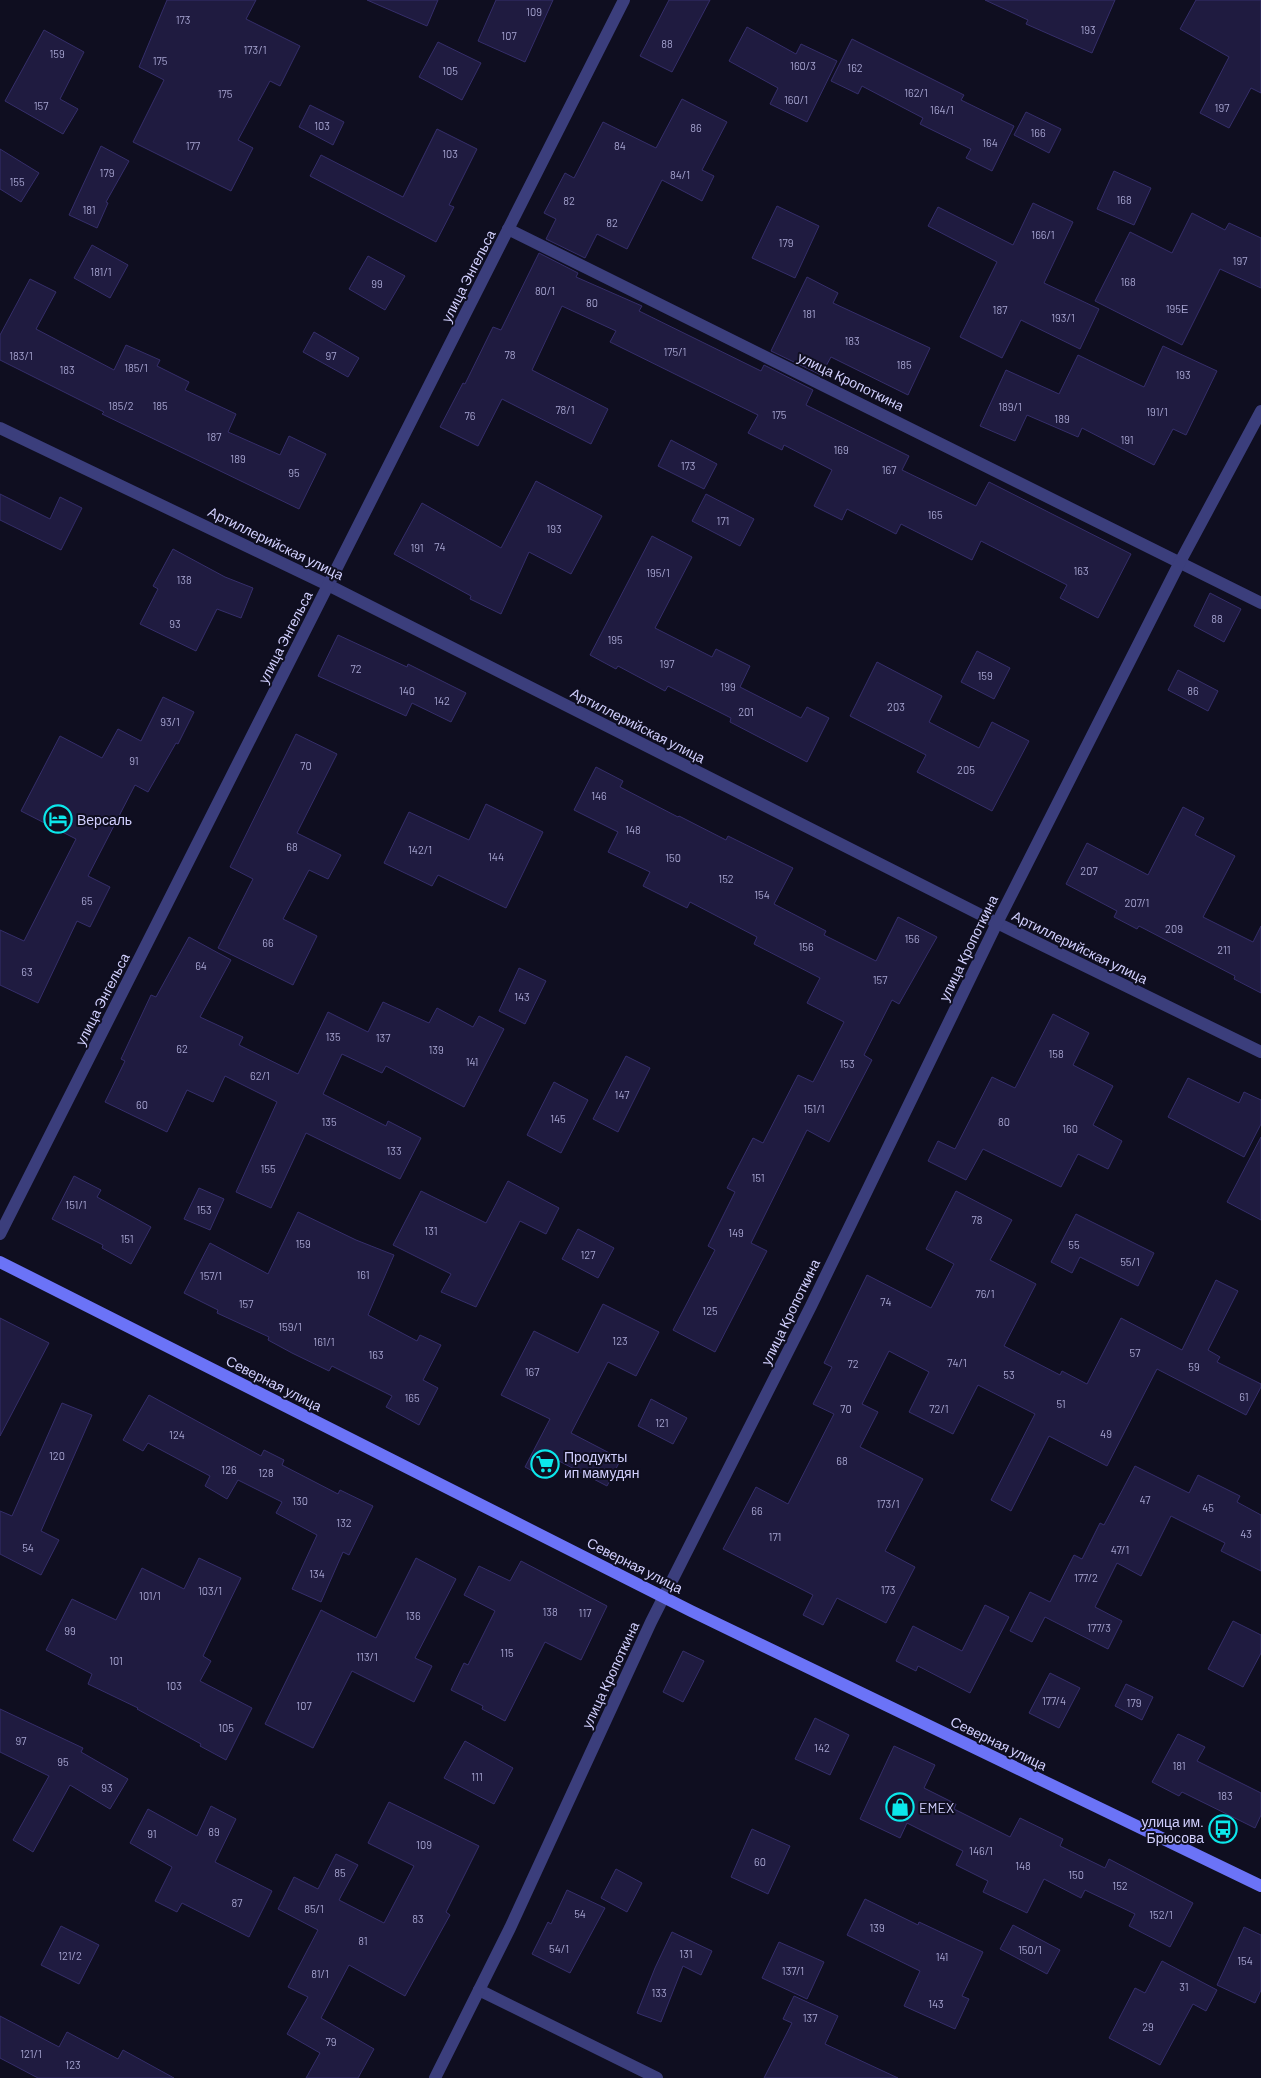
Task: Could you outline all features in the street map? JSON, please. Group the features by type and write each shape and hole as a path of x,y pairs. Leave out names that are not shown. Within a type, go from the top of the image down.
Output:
{"main road":[{"name":"Северная улица","path":"0,1262 709,1619 1261,1886"}],"street":[{"name":"улица Энгельса","path":"0,1234 624,0"},
{"name":"улица Кропоткина","path":"508,229 1180,562"},
{"name":"улица Кропоткина","path":"435,2078 479,1990 665,1596 810,1306 997,923 1180,562 1261,412"},
{"name":"Артиллерийская улица","path":"0,428 328,585 997,923 1261,1052"},
{"path":"1180,562 1261,603"},
{"path":"479,1990 657,2078"}],"building":[{"path":"167,0 256,0 246,19 300,46 280,86 270,81 238,140 253,148 231,191 133,142 164,80 139,67"},
{"path":"367,0 438,0 427,26"},
{"path":"496,0 553,0 525,62 478,41"},
{"path":"669,0 710,0 672,72 640,56"},
{"path":"985,0 1115,0 1092,53 1026,24 1028,20"},
{"path":"1196,0 1261,0 1261,93 1251,88 1229,128 1200,113 1229,57 1180,29"},
{"path":"747,27 796,54 801,44 837,61 807,122 770,104 778,88 729,61"},
{"path":"44,30 84,52 60,99 78,109 63,134 5,101"},
{"path":"852,39 964,95 961,100 1014,126 992,171 966,158 971,149 920,124 923,118 862,86 858,94 831,81"},
{"path":"438,42 481,63 462,100 419,77"},
{"path":"682,99 727,122 702,170 714,176 702,201 662,180 627,249 597,234 585,258 546,239 556,219 544,213 565,173 574,178 603,122 656,148"},
{"path":"310,105 344,122 333,145 299,127"},
{"path":"1026,112 1061,129 1049,153 1014,135"},
{"path":"437,129 477,149 449,205 454,207 436,242 310,176 321,155 403,197"},
{"path":"101,146 129,161 106,202 108,203 97,228 69,215"},
{"path":"0,149 39,173 21,202 0,189"},
{"path":"1114,171 1151,188 1134,225 1097,209"},
{"path":"1033,203 1073,222 1044,283 1099,309 1080,349 1021,320 1002,358 960,337 997,262 928,226 938,207 1013,245"},
{"path":"777,206 819,226 795,278 752,258"},
{"path":"1192,213 1225,230 1229,223 1261,238 1261,288 1220,269 1182,345 1095,301 1130,232 1172,253"},
{"path":"92,245 128,265 110,298 74,278"},
{"path":"539,253 578,273 576,277 642,306 639,311 761,371 764,365 813,390 806,405 909,456 902,470 976,506 989,482 1131,554 1098,618 1060,598 1067,585 981,541 972,560 901,524 896,534 847,509 842,520 814,506 832,470 784,445 782,450 748,433 758,415 610,342 616,331 562,306 532,370 608,409 591,444 502,399 478,446 440,427 463,383 465,384 493,327 501,330"},
{"path":"368,256 405,276 385,310 349,289"},
{"path":"807,277 838,293 833,303 930,348 908,395 831,357 821,375 771,351"},
{"path":"30,279 56,292 36,329 114,370 126,345 160,360 157,366 189,382 185,390 236,414 228,432 280,455 289,436 326,454 299,509 102,414 104,412 0,360 0,335"},
{"path":"314,332 359,358 348,377 303,352"},
{"path":"1163,346 1217,371 1186,435 1173,429 1154,465 1082,428 1078,437 1027,415 1015,441 980,426 1006,370 1059,394 1078,355 1144,387"},
{"path":"671,440 717,464 704,489 658,466"},
{"path":"536,481 602,516 571,574 529,552 501,614 470,599 471,596 394,554 422,503 501,548"},
{"path":"0,494 50,519 60,497 82,508 61,550 0,520"},
{"path":"706,494 754,519 740,546 692,521"},
{"path":"652,536 692,557 655,628 712,657 716,649 750,666 740,687 801,718 807,707 829,718 807,762 730,722 731,718 668,686 665,691 618,666 616,669 590,655"},
{"path":"173,549 225,577 253,588 241,618 217,609 196,651 140,624 158,589 153,586"},
{"path":"1210,593 1241,609 1224,642 1194,626"},
{"path":"338,635 407,667 408,664 466,693 451,722 412,703 406,716 318,676"},
{"path":"977,651 1010,668 994,699 961,682"},
{"path":"877,662 942,696 929,722 979,748 992,722 1029,741 992,811 917,772 926,755 850,716"},
{"path":"1178,670 1218,691 1208,711 1168,690"},
{"path":"163,697 194,712 178,744 176,743 148,792 135,785 88,876 110,887 90,927 77,921 38,1003 0,985 0,930 24,941 76,839 21,811 60,736 102,758 118,729 141,741"},
{"path":"296,734 337,754 297,833 341,855 328,879 309,870 283,919 317,936 293,985 218,948 253,879 230,867"},
{"path":"596,767 623,781 620,787 678,817 726,840 728,836 793,868 774,904 826,931 824,935 876,961 898,917 937,937 899,1004 892,1000 864,1055 872,1060 829,1142 807,1130 751,1243 767,1251 715,1352 673,1330 715,1250 708,1246 735,1192 727,1188 753,1138 763,1143 798,1075 813,1082 844,1022 807,1003 820,978 754,944 757,937 690,902 687,908 643,886 650,872 608,852 618,832 574,810"},
{"path":"486,804 543,832 506,908 438,875 432,886 384,863 409,812 469,840"},
{"path":"1183,807 1204,818 1195,835 1235,856 1203,917 1253,942 1261,926 1261,993 1234,979 1235,976 1139,926 1137,929 1114,917 1117,911 1066,884 1087,843 1148,875"},
{"path":"189,937 231,960 200,1017 243,1037 239,1045 298,1074 328,1012 368,1032 383,1002 429,1023 437,1008 473,1027 479,1016 504,1029 464,1107 386,1066 382,1073 342,1054 323,1094 386,1126 388,1121 421,1138 400,1179 306,1133 271,1208 236,1192 277,1102 225,1076 213,1102 187,1090 167,1132 105,1102 125,1061 121,1059 151,995 156,997"},
{"path":"519,968 546,981 525,1024 499,1011"},
{"path":"1053,1014 1089,1033 1073,1065 1113,1086 1093,1125 1122,1141 1108,1169 1078,1154 1061,1187 983,1149 966,1180 928,1161 938,1141 955,1149 992,1077 1015,1088"},
{"path":"626,1056 650,1068 618,1132 593,1119"},
{"path":"1188,1078 1239,1103 1244,1092 1261,1100 1261,1124 1244,1157 1168,1117"},
{"path":"554,1082 588,1100 561,1153 527,1135"},
{"path":"1261,1137 1261,1220 1227,1202"},
{"path":"74,1176 101,1190 97,1197 151,1227 131,1264 102,1248 103,1245 52,1219"},
{"path":"508,1181 559,1208 546,1234 520,1221 476,1307 441,1292 451,1274 393,1245 421,1191 486,1223"},
{"path":"199,1188 224,1199 210,1230 184,1219"},
{"path":"956,1191 1012,1220 990,1260 1036,1284 1004,1346 1060,1375 1062,1371 1087,1384 1121,1318 1182,1350 1216,1280 1238,1291 1208,1350 1220,1357 1217,1362 1261,1384 1261,1387 1246,1415 1157,1369 1107,1466 1049,1436 1011,1511 991,1500 1035,1414 978,1385 953,1434 909,1412 929,1372 889,1351 862,1404 878,1412 860,1447 923,1479 885,1551 915,1567 886,1623 837,1598 823,1625 803,1615 813,1595 723,1549 756,1487 788,1504 834,1414 813,1404 832,1367 824,1363 867,1275 931,1308 954,1264 926,1249"},
{"path":"298,1212 356,1240 394,1255 368,1315 417,1341 420,1335 441,1345 423,1380 438,1388 419,1425 386,1407 392,1396 332,1366 329,1371 292,1353 268,1340 269,1337 217,1313 218,1310 184,1293 210,1243 268,1274"},
{"path":"1076,1214 1154,1253 1138,1286 1080,1257 1072,1273 1051,1262"},
{"path":"578,1229 614,1248 598,1278 562,1259"},
{"path":"603,1304 659,1332 636,1376 608,1362 571,1433 621,1459 607,1486 557,1460 547,1479 525,1467 550,1419 501,1395 534,1331 578,1353"},
{"path":"0,1318 49,1343 0,1436"},
{"path":"149,1395 261,1456 264,1450 284,1460 282,1465 338,1494 340,1490 373,1506 349,1555 343,1552 321,1602 292,1589 317,1535 276,1513 282,1502 238,1480 227,1499 205,1486 210,1476 148,1443 143,1451 123,1440"},
{"path":"651,1399 687,1418 673,1444 638,1426"},
{"path":"62,1403 92,1415 41,1531 59,1540 41,1575 0,1554 0,1511 12,1516"},
{"path":"1135,1466 1189,1493 1198,1475 1240,1496 1237,1502 1261,1515 1261,1571 1221,1551 1225,1543 1171,1516 1141,1576 1117,1563 1095,1607 1122,1621 1108,1649 1045,1617 1032,1642 1010,1631 1030,1592 1050,1602 1074,1555 1082,1559 1100,1523 1104,1525"},
{"path":"199,1558 241,1578 203,1656 211,1661 200,1681 252,1708 226,1760 138,1708 88,1684 92,1674 46,1650 72,1599 116,1620 142,1568 184,1589"},
{"path":"416,1558 456,1579 415,1658 432,1666 414,1702 352,1671 313,1748 265,1724 321,1610 376,1638"},
{"path":"521,1561 607,1606 581,1660 545,1642 505,1721 482,1709 483,1706 451,1690 464,1663 468,1665 495,1611 464,1595 479,1566 510,1581"},
{"path":"985,1605 1009,1617 970,1693 918,1666 916,1671 896,1661 913,1626 962,1651"},
{"path":"1233,1621 1261,1635 1261,1653 1243,1687 1208,1669"},
{"path":"683,1651 704,1661 683,1702 663,1692"},
{"path":"1050,1673 1080,1688 1059,1728 1029,1713"},
{"path":"1126,1684 1153,1697 1142,1720 1115,1706"},
{"path":"0,1709 83,1748 81,1752 128,1779 110,1809 70,1785 33,1852 13,1840 49,1776 0,1752"},
{"path":"815,1718 849,1735 830,1775 795,1759"},
{"path":"1178,1734 1205,1747 1197,1761 1261,1793 1261,1815 1255,1828 1182,1792 1179,1796 1152,1782"},
{"path":"465,1741 513,1768 494,1804 444,1778"},
{"path":"894,1746 935,1765 924,1788 956,1804 954,1809 1010,1837 1020,1818 1063,1839 1060,1846 1105,1868 1109,1859 1193,1903 1170,1947 1129,1926 1135,1914 1085,1890 1081,1898 1044,1879 1027,1913 983,1892 988,1881 956,1865 963,1851 907,1823 900,1838 860,1819"},
{"path":"389,1802 479,1846 446,1912 450,1915 405,1996 349,1965 321,2018 374,2049 358,2078 306,2078 320,2053 287,2034 308,1997 288,1987 318,1930 278,1909 294,1877 318,1889 336,1854 358,1865 339,1900 384,1923 414,1866 368,1843"},
{"path":"211,1806 236,1819 215,1862 272,1891 249,1937 182,1903 177,1912 155,1901 172,1867 130,1843 148,1809 197,1836"},
{"path":"752,1829 790,1846 768,1894 731,1877"},
{"path":"616,1869 642,1883 627,1912 601,1898"},
{"path":"567,1890 605,1908 570,1973 532,1954 548,1922 551,1924"},
{"path":"865,1899 918,1925 919,1922 983,1952 962,1996 969,1999 955,2029 904,2006 920,1971 847,1935"},
{"path":"1013,1925 1060,1950 1047,1974 1000,1949"},
{"path":"61,1926 99,1945 79,1984 41,1965"},
{"path":"1244,1927 1261,1935 1261,1990 1255,2003 1217,1985"},
{"path":"672,1932 712,1951 701,1975 683,1966 661,2022 637,2013"},
{"path":"779,1942 824,1962 807,1999 762,1978"},
{"path":"1162,1961 1217,1990 1206,2011 1193,2004 1160,2065 1109,2038 1135,1988 1145,1993"},
{"path":"794,1996 838,2016 825,2044 898,2078 764,2078 792,2023 783,2019"},
{"path":"0,2016 59,2047 67,2032 118,2059 123,2050 174,2078 38,2078 0,2058"}],"place":[{"name":"Версаль","path":"58,819"},
{"name":"Продукты ип мамудян","path":"545,1464"},
{"name":"EMEX","path":"900,1807"},
{"name":"улица им. Брюсова","path":"1223,1829"}]}
